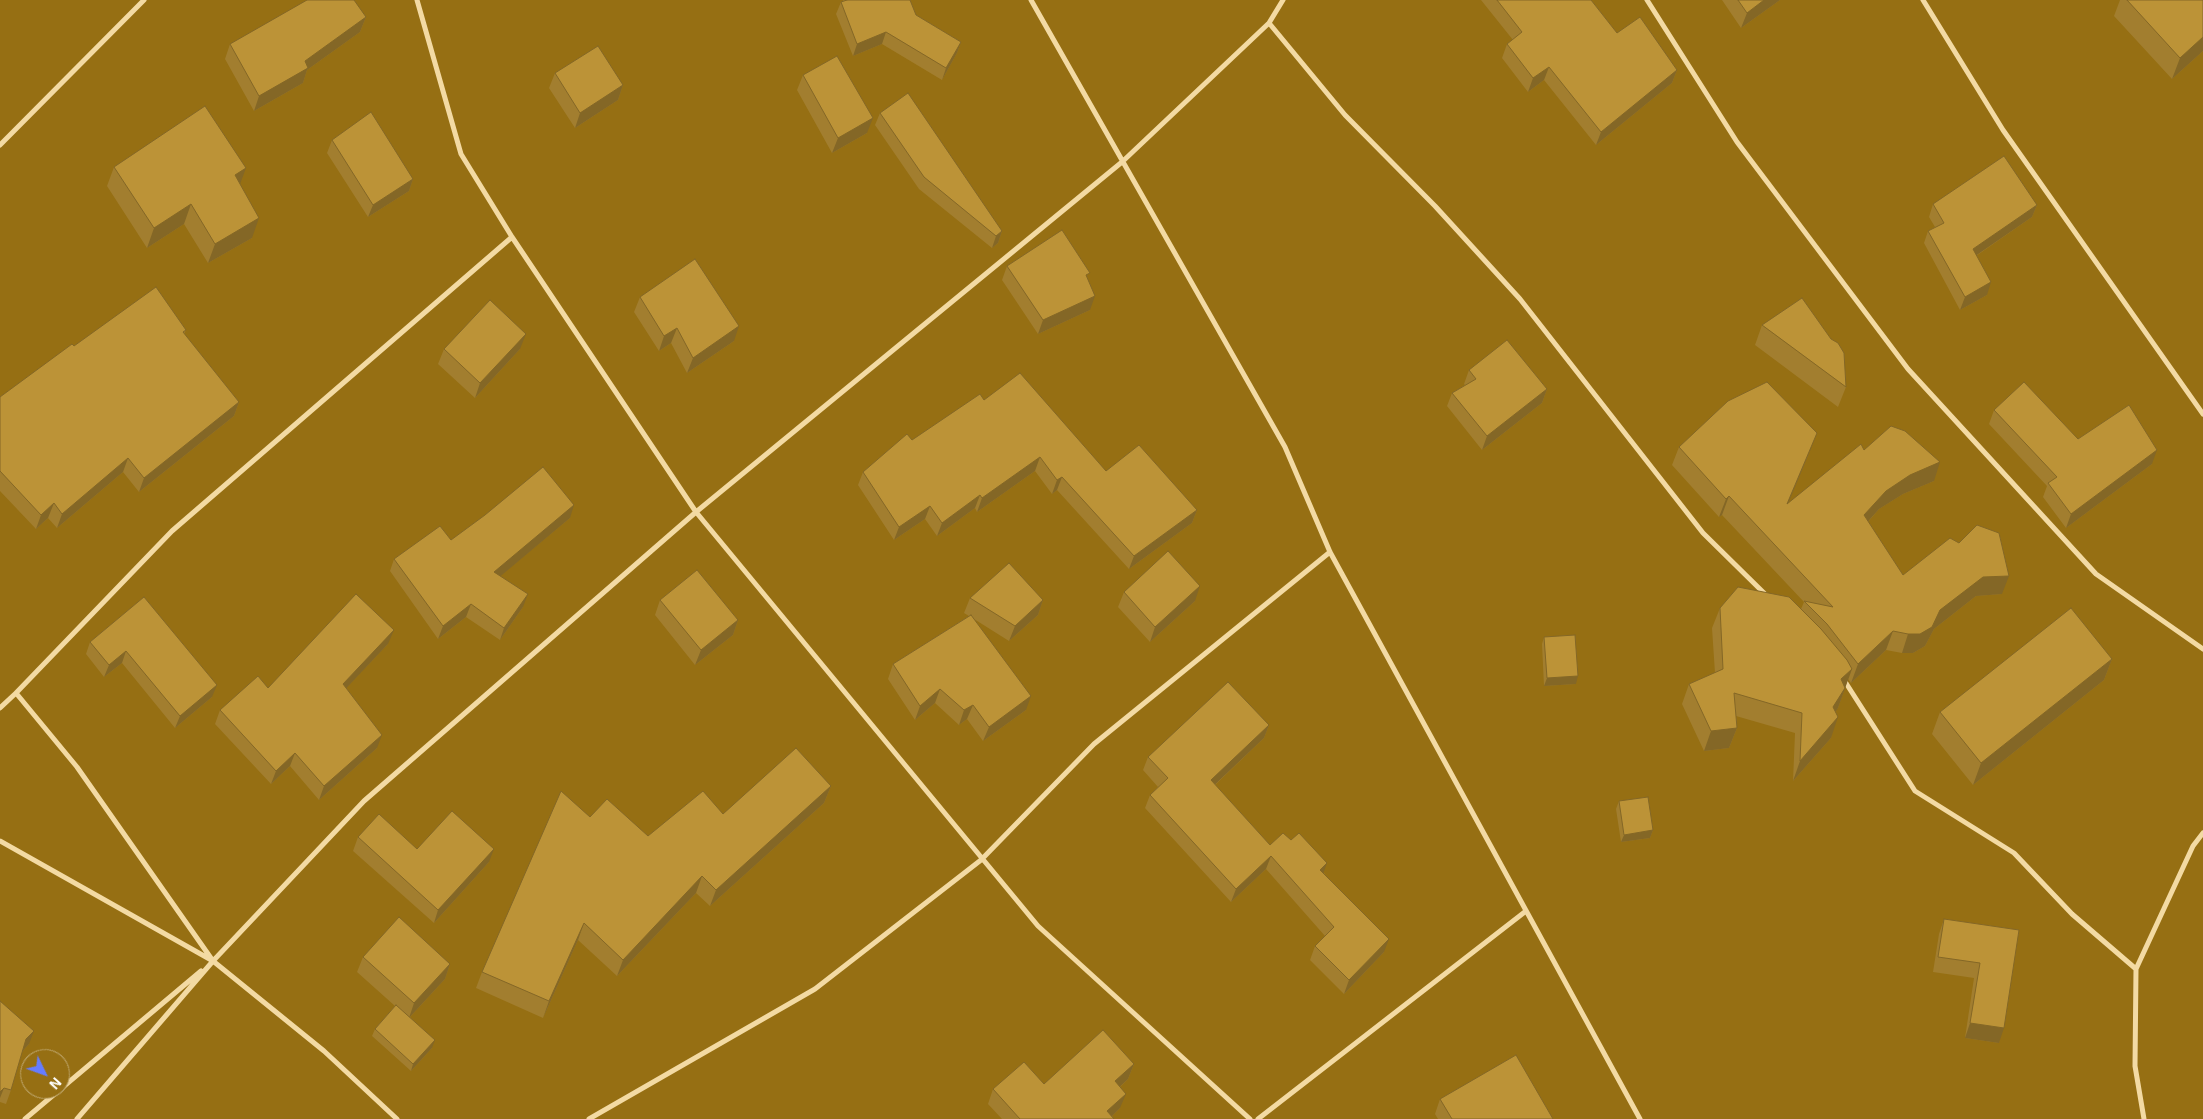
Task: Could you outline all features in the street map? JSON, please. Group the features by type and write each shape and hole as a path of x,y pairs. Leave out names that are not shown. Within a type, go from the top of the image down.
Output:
{"street":[{"path":"0,145 144,0"},
{"path":"417,0 461,154 512,236 696,512 1038,926 1250,1119"},
{"path":"1031,0 1285,447 1330,552 1640,1119"},
{"path":"77,1119 213,961 364,800 696,512 1122,162 1269,23 1284,0"},
{"path":"1647,0 1737,142 1908,369 2096,574 2203,649"},
{"path":"1923,0 2003,130 2203,414"},
{"path":"1269,23 1344,115 1435,206 1520,299 1703,533 1769,598"},
{"path":"0,708 172,532 512,236"},
{"path":"589,1119 815,989 982,860 1094,744 1330,552"},
{"path":"1838,672 1915,791 2014,853 2072,914 2136,969"},
{"path":"16,693 76,767 213,961"},
{"path":"2144,1119 2135,1066 2136,969 2193,846 2203,833"},
{"path":"0,841 213,961 324,1051 397,1119"},
{"path":"1258,1119 1526,911"},
{"path":"25,1119 213,961"}],"building":[{"path":"307,0 354,0 366,17 305,61 308,68 259,96 230,44"},
{"path":"847,0 910,0 916,15 961,42 946,68 886,32 857,44 841,2"},
{"path":"1497,0 1591,0 1617,33 1640,17 1677,70 1601,132 1549,67 1533,78 1507,44 1522,32"},
{"path":"1738,0 1764,0 1747,13"},
{"path":"2127,0 2203,0 2203,37 2180,58"},
{"path":"598,46 623,85 580,113 555,73"},
{"path":"837,56 873,118 838,138 803,75"},
{"path":"908,93 1002,231 996,236 924,177 880,113"},
{"path":"205,106 246,168 235,175 259,218 215,244 191,204 154,228 114,167"},
{"path":"371,112 413,179 373,205 332,140"},
{"path":"2004,156 2037,205 1973,249 1991,282 1965,297 1928,231 1944,223 1933,204"},
{"path":"1062,230 1090,273 1086,275 1095,296 1043,320 1007,266"},
{"path":"695,259 739,326 693,358 677,328 664,336 640,297"},
{"path":"156,287 186,330 183,332 239,402 144,478 128,458 62,514 54,503 41,515 0,471 0,397 72,344 74,346"},
{"path":"1802,298 1831,339 1838,343 1844,353 1846,387 1762,325"},
{"path":"490,300 526,334 480,383 444,349"},
{"path":"1507,340 1547,389 1487,436 1452,393 1476,379 1469,370"},
{"path":"1020,373 1106,471 1139,445 1197,510 1134,556 1062,477 1057,480 1040,457 982,498 980,495 942,523 930,506 899,527 863,472 907,434 912,440 980,394 984,400"},
{"path":"1767,382 1817,433 1787,504 1861,444 1864,450 1891,426 1905,431 1940,462 1910,475 1886,491 1864,515 1903,575 1950,538 1959,543 1977,525 1999,533 2009,576 1983,577 1940,610 1932,627 1920,634 1893,631 1858,664 1827,624 1804,601 1833,607 1729,496 1726,499 1679,447 1728,401"},
{"path":"2024,382 2078,439 2129,405 2157,450 2071,514 2048,483 2057,477 1994,410"},
{"path":"543,467 574,505 494,572 528,594 504,628 471,604 443,626 394,559 440,526 451,540 485,515"},
{"path":"1168,551 1200,586 1155,627 1124,592"},
{"path":"1009,563 1043,600 1015,626 970,598"},
{"path":"697,570 738,620 701,650 660,600"},
{"path":"1738,587 1789,597 1821,629 1847,660 1852,669 1841,679 1845,688 1833,707 1838,717 1800,761 1802,713 1734,693 1737,728 1711,731 1689,684 1723,669 1720,608"},
{"path":"356,594 394,630 343,684 382,735 324,786 295,753 276,771 220,710 258,676 268,688"},
{"path":"144,597 217,685 180,716 126,651 109,665 90,642"},
{"path":"2071,608 2112,659 1981,763 1940,712"},
{"path":"971,615 1031,696 989,727 973,705 964,710 940,689 920,706 893,664"},
{"path":"1575,635 1578,676 1547,678 1544,637"},
{"path":"1228,682 1269,725 1211,780 1270,845 1283,833 1291,840 1299,833 1327,863 1320,870 1389,939 1349,980 1315,946 1334,927 1271,856 1236,889 1150,795 1168,778 1148,757"},
{"path":"796,748 831,786 716,890 702,876 623,960 584,923 549,1001 482,972 561,791 590,817 607,799 648,836 703,791 723,814"},
{"path":"1648,797 1653,830 1624,835 1619,801"},
{"path":"452,811 494,849 438,910 358,837 379,814 417,849"},
{"path":"399,917 450,964 414,1003 363,957"},
{"path":"1944,919 2019,930 2004,1028 1970,1023 1980,963 1938,957"},
{"path":"0,1001 34,1031 26,1039 23,1049 20,1049 20,1059 11,1090 4,1088 0,1092"},
{"path":"396,1005 435,1040 413,1064 375,1029"},
{"path":"1103,1030 1134,1064 1115,1081 1126,1094 1107,1111 1114,1119 1020,1119 993,1089 1024,1062 1044,1084"},
{"path":"1516,1055 1553,1119 1452,1119 1440,1099"}]}
